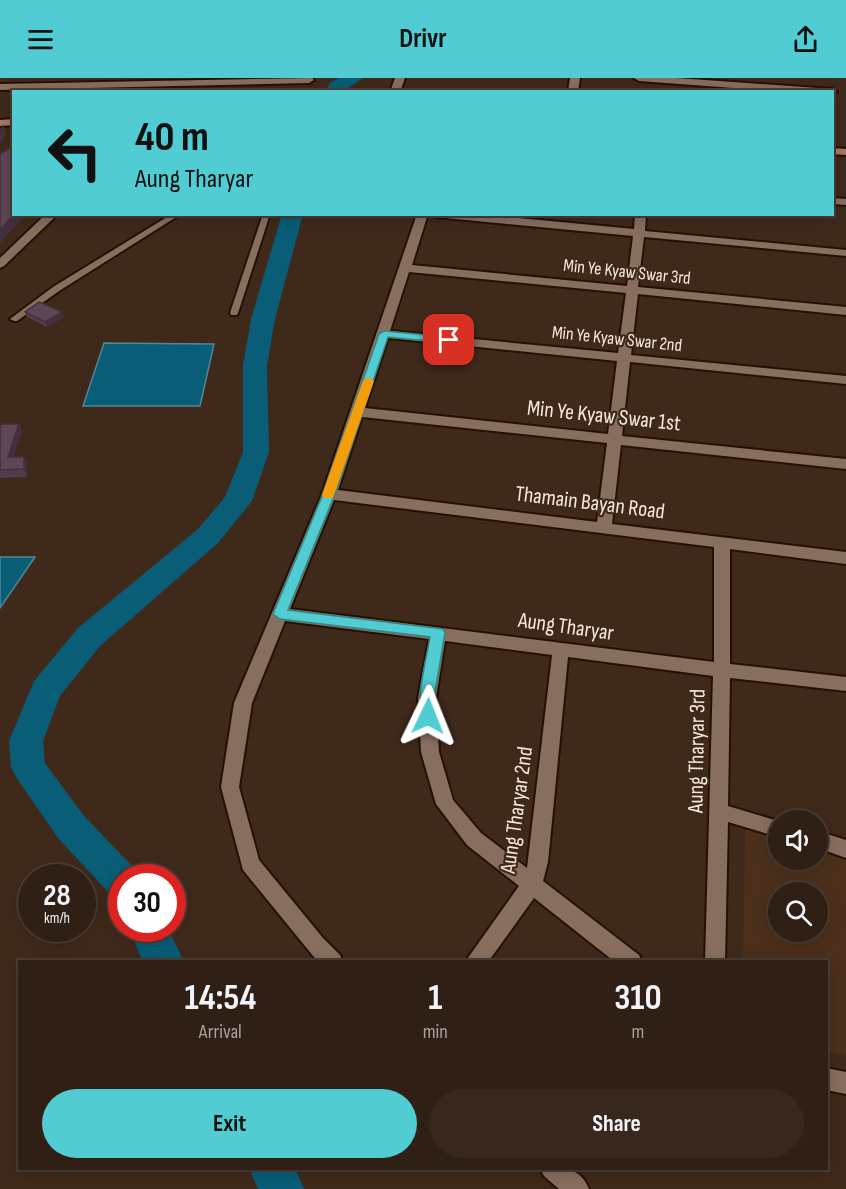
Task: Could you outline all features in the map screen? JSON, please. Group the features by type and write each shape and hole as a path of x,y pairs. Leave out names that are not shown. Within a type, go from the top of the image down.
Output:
{"street":[{"path":"639,78 804,90"},
{"path":"0,87 33,82 309,80"},
{"path":"0,264 51,216"},
{"path":"331,960 250,864 230,787 243,703 329,494 422,216"},
{"path":"455,216 846,253"},
{"path":"604,528 630,291 641,216"},
{"name":"Min Ye Kyaw Swar 3rd","path":"405,268 846,311"},
{"name":"Min Ye Kyaw Swar 2nd","path":"384,334 846,380"},
{"name":"Min Ye Kyaw Swar 1st","path":"358,412 846,464"},
{"name":"Thamain Bayan Road","path":"329,494 846,558"},
{"name":"Aung Tharyar 3rd","path":"715,960 722,671 722,542"},
{"name":"Aung Tharyar","path":"280,614 561,648 722,671 846,684"},
{"path":"438,633 427,698 430,752 445,804 474,839 629,960"},
{"name":"Aung Tharyar 2nd","path":"476,960 532,884 538,861 561,648"},
{"path":"719,811 768,826"},
{"path":"828,843 846,849"},
{"path":"828,1079 846,1083"},
{"path":"554,1170 577,1189"}],"lane":[{"path":"14,319 56,289 175,216"},
{"path":"234,313 266,216"}],"shaded area":[{"path":"745,828 768,834 768,870 828,870 828,847 846,851 846,1056 828,1052 828,960 743,960"}],"water":[{"path":"104,343 214,344 200,406 83,406"},
{"path":"0,557 35,557 0,608"}],"building":[{"path":"12,146 12,216 0,230 0,154"},
{"path":"39,302 62,312 45,322 25,312"},
{"path":"1,424 19,424 8,457 24,457 24,469 0,470"}],"waterway":[{"path":"334,90 337,86 354,78"},
{"path":"108,866 71,827 28,767 26,741 46,690 89,637 208,536 238,501 256,452 255,365 263,319 292,216"},
{"path":"154,942 163,960"},
{"path":"272,1170 281,1189"}],"slow traffic":[{"path":"328,495 368,381"}],"route":[{"path":"428,716 427,698 438,633 280,614 329,494 384,334 449,340"}]}
